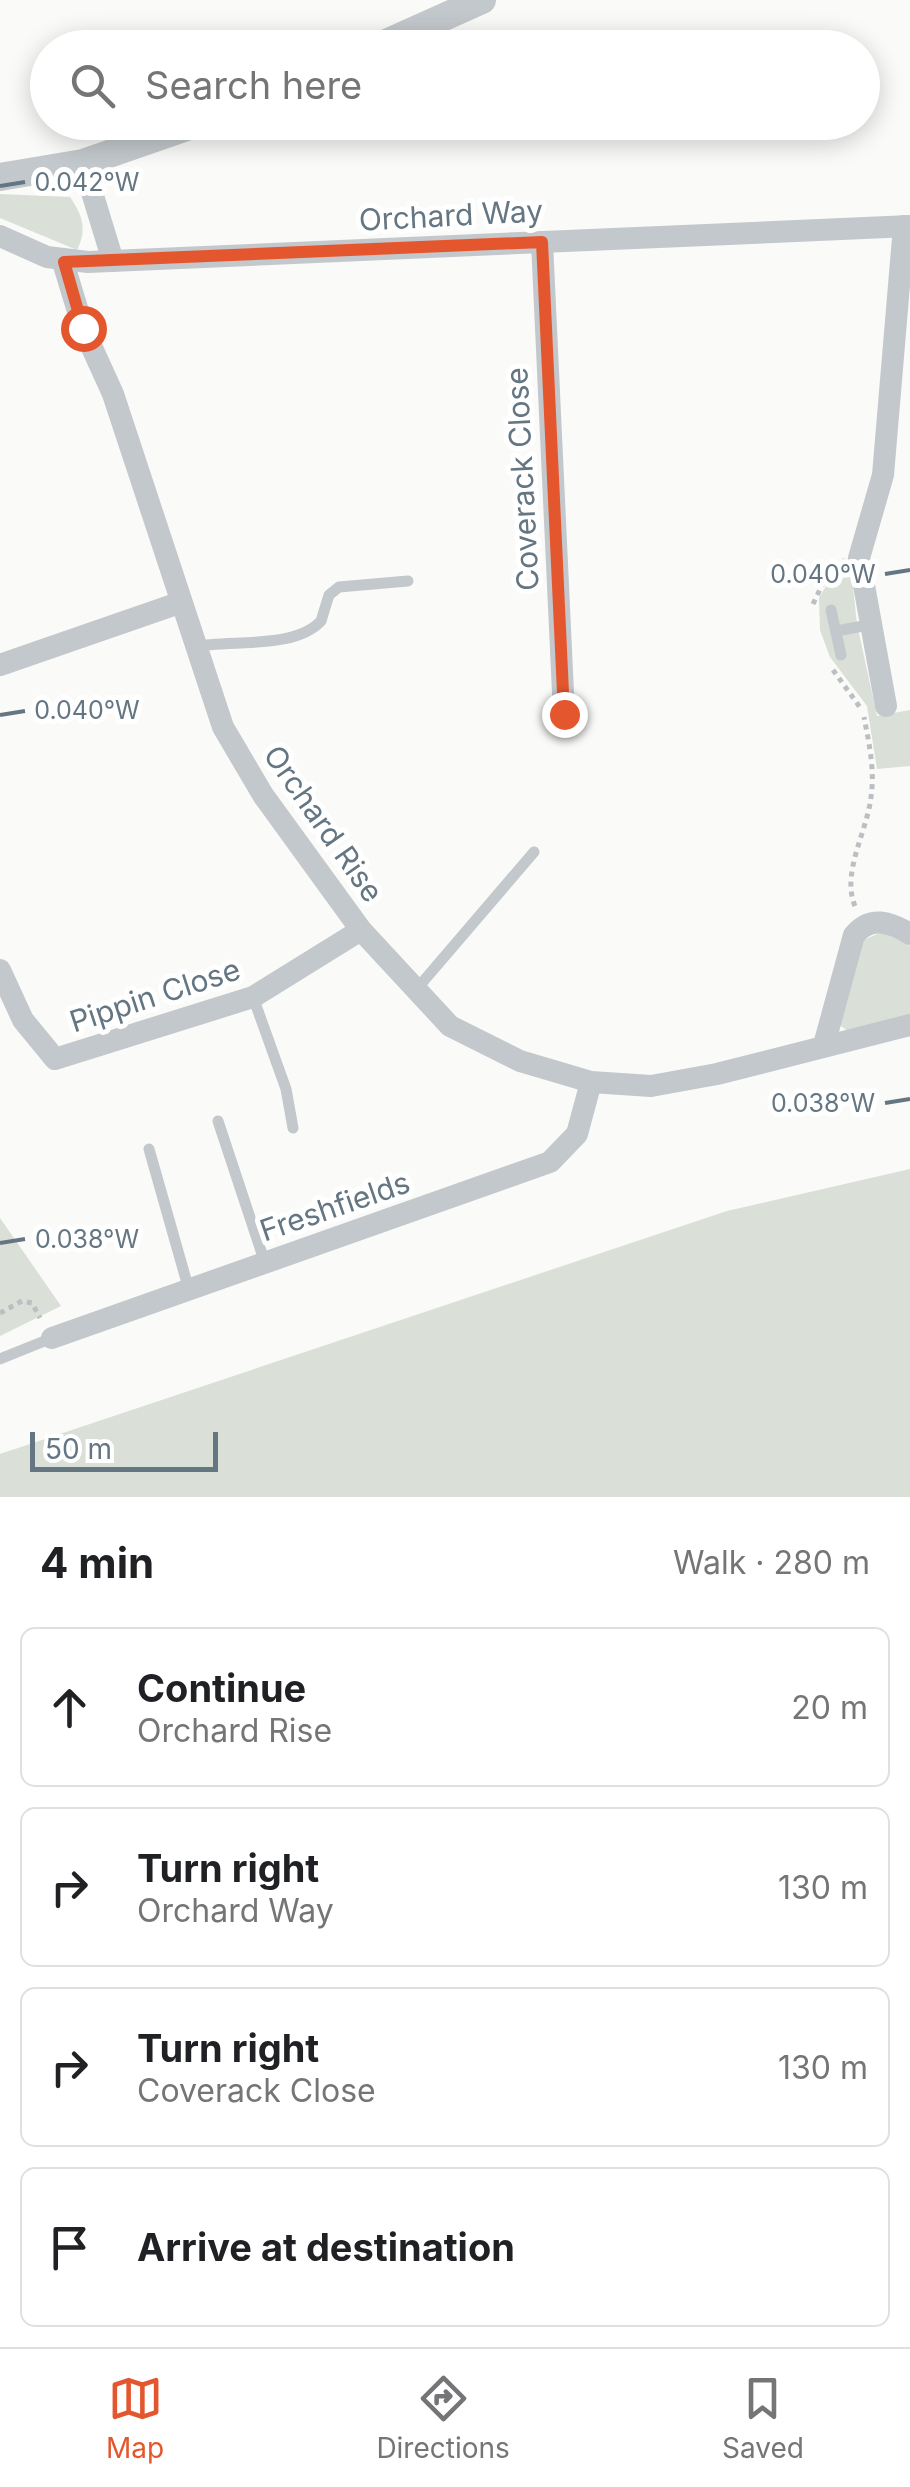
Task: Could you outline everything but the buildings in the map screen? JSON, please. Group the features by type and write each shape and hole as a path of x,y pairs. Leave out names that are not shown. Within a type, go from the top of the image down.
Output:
{"street":[{"path":"414,30 482,0"},
{"path":"0,177 83,163 149,140"},
{"path":"83,163 113,262"},
{"path":"886,706 859,558 882,475 907,226"},
{"name":"Orchard Way","path":"0,236 64,262 113,262 907,226"},
{"name":"Coverack Close","path":"542,242 564,714"},
{"name":"Orchard Rise","path":"64,262 83,328 113,394 193,647 223,726 241,759 360,930 450,1026 520,1061 591,1082 651,1086 717,1074 910,1025"},
{"path":"0,664 179,603"},
{"path":"824,1045 854,935 863,924 892,923 910,934"},
{"name":"Pippin Close","path":"0,970 24,1020 56,1059 252,997 360,930"},
{"name":"Freshfields","path":"52,1338 550,1162 577,1134 591,1082"}],"lane":[{"path":"193,647 223,640 296,637 321,621 329,595 339,587 408,581"},
{"path":"831,610 840,654"},
{"path":"836,631 869,625"},
{"path":"416,991 534,852"},
{"path":"252,997 286,1089 293,1128"},
{"path":"218,1120 265,1263"},
{"path":"150,1148 189,1290"},
{"path":"0,1359 52,1338"}],"path":[{"path":"863,924 848,891 871,798 872,767 864,712 886,706"},
{"path":"0,1313 22,1301 32,1303 52,1338"}],"shaded area":[{"path":"0,194 70,197 82,223 77,250 0,218"},
{"path":"843,558 850,560 857,624 877,716 910,710 910,766 877,769 867,706 830,657 820,630 819,598"},
{"path":"882,932 910,946 910,1015 848,1031 838,1024 859,942"},
{"path":"910,1169 910,1497 0,1497 0,1454 727,1211"},
{"path":"0,1218 61,1306 0,1336"}],"route":[{"path":"83,328 64,262 542,242 564,714"}]}
